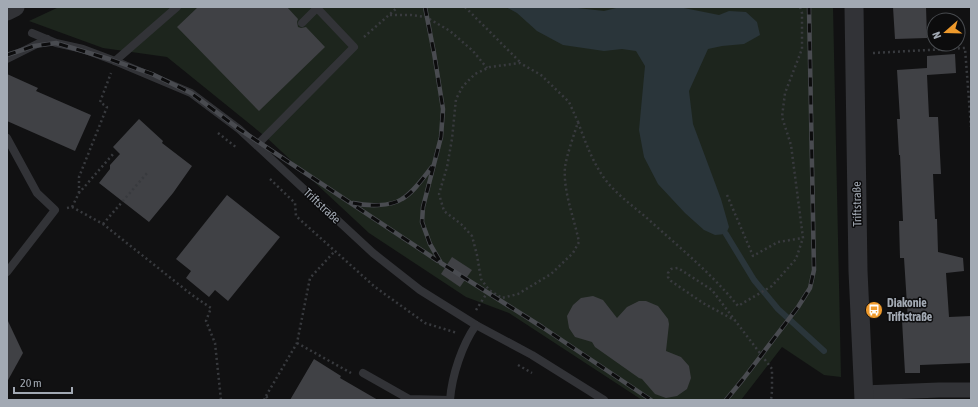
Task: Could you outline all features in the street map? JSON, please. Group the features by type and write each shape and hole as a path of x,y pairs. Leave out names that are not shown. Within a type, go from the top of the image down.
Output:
{"street":[{"path":"7,11 15,7"},
{"name":"Triftstraße","path":"854,7 858,271 864,396"},
{"path":"864,396 917,390 971,390"}],"lane":[{"path":"115,61 176,7"},
{"path":"257,145 354,47 317,8 302,23"},
{"name":"Triftstraße","path":"32,33 56,43 83,49 115,61 191,93 239,129 373,253 420,290 472,322 532,355 604,400"},
{"path":"7,59 47,39"},
{"path":"7,138 37,193 55,210 7,272"},
{"path":"363,373 409,399 450,400 452,383 472,322"}],"path":[{"path":"354,47 398,7"},
{"path":"465,7 520,63 541,75 569,102 589,152 603,176 618,194 684,251 717,282 738,306 772,286 796,259 804,238 791,145 782,117 784,93 802,49 802,13 800,7"},
{"path":"390,15 426,17 450,31 473,51 487,68"},
{"path":"854,54 966,48 971,127"},
{"path":"78,193 79,177 107,107 100,102 115,61"},
{"path":"520,63 487,68 475,74 463,86 456,99 447,167 439,194 444,211 461,224 472,236 478,254 481,279 490,290 502,298 518,294 551,274 573,253 579,242 566,194 565,166 578,122"},
{"path":"110,74 117,77"},
{"path":"216,131 239,150"},
{"path":"72,207 78,193 114,153"},
{"path":"103,224 148,172"},
{"path":"267,176 295,203 296,216 374,288 425,323 468,336"},
{"path":"727,195 753,256 778,242 804,238"},
{"path":"55,210 72,207 103,224 192,295 211,308 206,321 215,343 222,400"},
{"path":"264,400 297,343 310,278 334,252"},
{"path":"736,322 703,303 671,281 668,277 668,273 671,268 678,268 712,290 772,369 771,400"},
{"path":"472,322 490,290"},
{"path":"297,343 351,373 363,373"},
{"path":"516,364 536,376"},
{"path":"266,396 269,400"}],"shaded area":[{"path":"59,7 833,7 841,377 824,375 782,347 741,400 642,400 509,313 466,297 369,233 267,138 167,57 103,48 29,21"},
{"path":"506,7 569,7 604,11 620,7 679,7 719,15 729,11 746,12 757,22 760,35 744,44 708,49 689,91 693,124 721,199 729,227 726,234 715,235 704,230 685,213 658,184 644,157 639,130 645,66 636,51 622,49 604,51 563,45 537,31 517,13"}],"building":[{"path":"198,7 287,7 298,19 298,27 306,27 325,47 259,111 177,27"},
{"path":"893,7 926,7 926,38 895,39"},
{"path":"955,54 956,73 927,75 929,117 938,117 941,174 933,174 938,252 963,258 964,271 946,273 949,317 971,316 971,363 920,365 920,373 905,373 902,320 908,320 904,258 900,258 899,221 903,221 897,119 900,119 897,70 927,68 927,56"},
{"path":"7,74 38,88 36,91 91,115 75,151 7,121"},
{"path":"139,119 163,141 162,143 192,166 173,193 149,222 99,183 110,169 110,165 120,154 113,147"},
{"path":"227,195 280,237 228,301 215,290 209,297 186,278 191,271 176,259"},
{"path":"452,257 472,270 460,287 441,274"},
{"path":"593,296 603,300 617,318 627,307 639,301 646,301 658,306 668,319 669,324 666,351 681,357 689,366 691,378 687,389 677,396 666,398 655,394 642,379 595,347 592,342 575,337 569,328 567,316 573,305 581,298"},
{"path":"7,319 23,353 7,382"},
{"path":"314,359 341,376 340,378 378,400 290,400"}],"waterway":[{"path":"726,234 754,280 778,309 824,351"}],"railway":[{"path":"425,7 443,109 441,137 423,207 422,222 430,244 441,263 542,327 651,400"},
{"path":"726,400 798,307 810,288 814,270 809,7"},
{"path":"7,55 34,46 56,43 152,74 191,93 239,129 438,261"},
{"path":"353,203 365,205 385,205 397,202 410,193 432,167"}],"place":[{"name":"Diakonie Triftstraße","path":"874,310"}]}
